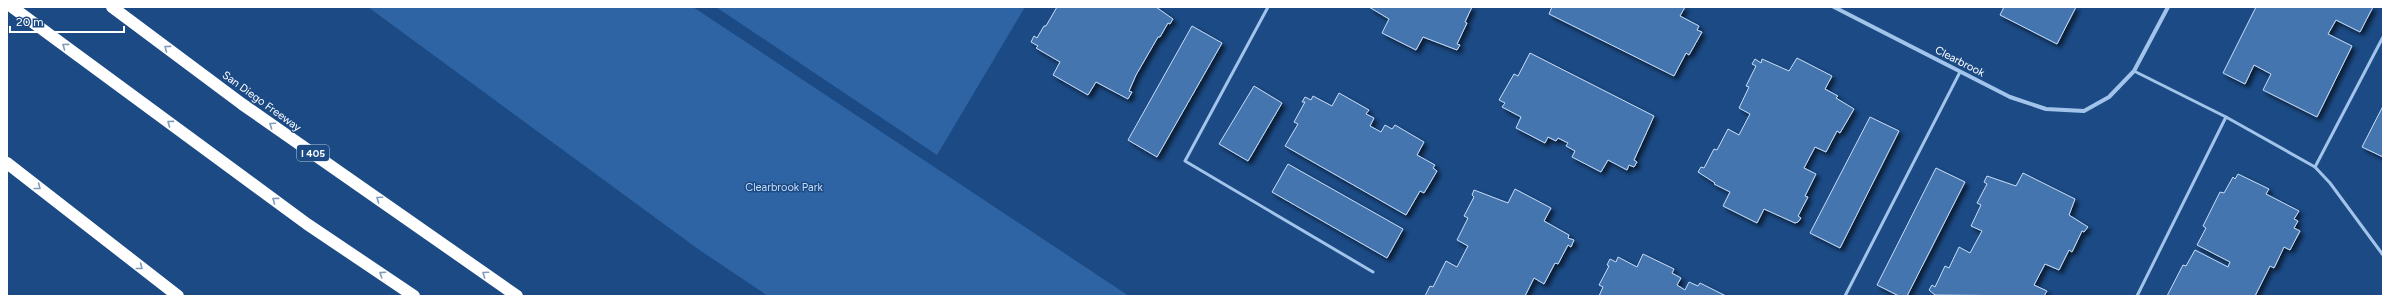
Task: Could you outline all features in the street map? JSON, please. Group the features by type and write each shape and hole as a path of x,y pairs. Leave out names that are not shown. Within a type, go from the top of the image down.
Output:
{"highway":[{"path":"12,7 307,224 414,296"},
{"name":"San Diego Freeway","path":"112,7 242,104 517,296"},
{"path":"7,163 178,296"}],"street":[{"name":"Clearbrook","path":"1834,7 2010,97 2046,109 2084,111 2109,97 2134,71"},
{"path":"2134,71 2168,7"}],"lane":[{"path":"1268,7 1185,161 1373,272"},
{"path":"2315,167 2383,37"},
{"path":"2134,71 2226,118 2315,167 2330,183 2383,255"},
{"path":"1845,296 1960,72"},
{"path":"2137,296 2226,118"}],"green space":[{"name":"Clearbrook Park","path":"368,7 693,7 1129,296 768,296 698,249"},
{"path":"716,7 1025,7 937,155"}],"building":[{"path":"1057,7 1156,7 1173,19 1170,24 1168,23 1160,37 1158,37 1136,75 1129,91 1132,92 1128,99 1096,82 1088,95 1053,75 1060,62 1036,48 1038,46 1031,42 1034,36 1037,38 1044,26 1046,26"},
{"path":"1369,7 1472,7 1465,22 1467,23 1457,44 1460,45 1457,50 1423,37 1416,50 1382,33 1389,19"},
{"path":"1552,7 1685,7 1680,16 1699,26 1697,30 1702,32 1689,55 1686,53 1674,76 1549,14"},
{"path":"2004,7 2076,7 2057,44 2000,15"},
{"path":"2256,7 2373,7 2360,32 2336,20 2328,34 2352,46 2317,117 2263,90 2271,74 2254,65 2245,84 2223,73"},
{"path":"1192,26 1222,43 1157,157 1128,140"},
{"path":"1530,53 1654,116 1634,160 1637,162 1634,167 1629,165 1627,170 1608,160 1601,172 1572,157 1575,151 1566,146 1568,143 1558,138 1556,141 1548,137 1545,143 1516,128 1521,117 1502,107 1505,103 1499,100 1514,74 1518,76"},
{"path":"1797,58 1832,76 1825,89 1838,96 1836,98 1854,109 1840,133 1837,131 1826,152 1815,147 1804,168 1816,174 1805,196 1808,197 1798,216 1801,218 1798,222 1795,223 1764,209 1757,223 1723,206 1730,192 1714,184 1715,183 1698,172 1701,167 1704,168 1714,149 1717,150 1728,129 1739,135 1750,114 1739,108 1749,87 1746,86 1756,66 1752,64 1755,59 1761,63 1762,59 1789,71"},
{"path":"1254,86 1282,103 1248,161 1219,144"},
{"path":"1339,93 1369,110 1366,114 1374,118 1370,126 1381,132 1385,125 1392,129 1395,125 1424,142 1417,155 1435,165 1433,168 1437,171 1424,193 1420,191 1406,215 1285,146 1298,124 1294,122 1305,102 1302,102 1305,97 1311,100 1313,96 1332,106"},
{"path":"2383,106 2383,157 2362,147"},
{"path":"1870,117 1899,131 1840,248 1810,233"},
{"path":"1288,164 1403,229 1387,258 1272,192"},
{"path":"1936,168 1965,182 1907,296 1899,296 1877,285"},
{"path":"2023,173 2075,199 2069,215 2088,227 2084,232 2082,231 2072,252 2069,250 2059,270 2045,264 2034,285 2047,291 2044,296 1935,295 1929,290 1932,285 1935,287 1945,266 1949,268 1959,247 1970,253 1982,231 1971,226 1981,205 1977,203 1987,184 1984,182 1987,176 2016,186"},
{"path":"2238,174 2269,189 2266,194 2299,211 2294,219 2298,221 2294,228 2300,231 2290,250 2284,247 2274,268 2270,266 2255,296 2167,296 2183,265 2186,266 2195,250 2228,267 2230,262 2197,245 2206,228 2203,226 2220,192 2224,193 2233,177 2235,179"},
{"path":"1515,189 1551,208 1544,221 1569,235 1568,238 1574,240 1571,247 1568,245 1558,264 1555,263 1544,284 1534,278 1525,296 1425,296 1430,286 1433,287 1446,261 1457,267 1468,246 1457,240 1468,218 1464,216 1474,197 1472,195 1474,190 1508,203"},
{"path":"1643,254 1674,269 1672,273 1681,278 1677,285 1685,290 1689,282 1698,286 1700,283 1726,296 1599,296 1603,287 1599,285 1609,266 1607,265 1610,259 1616,262 1618,257 1637,267"}]}
